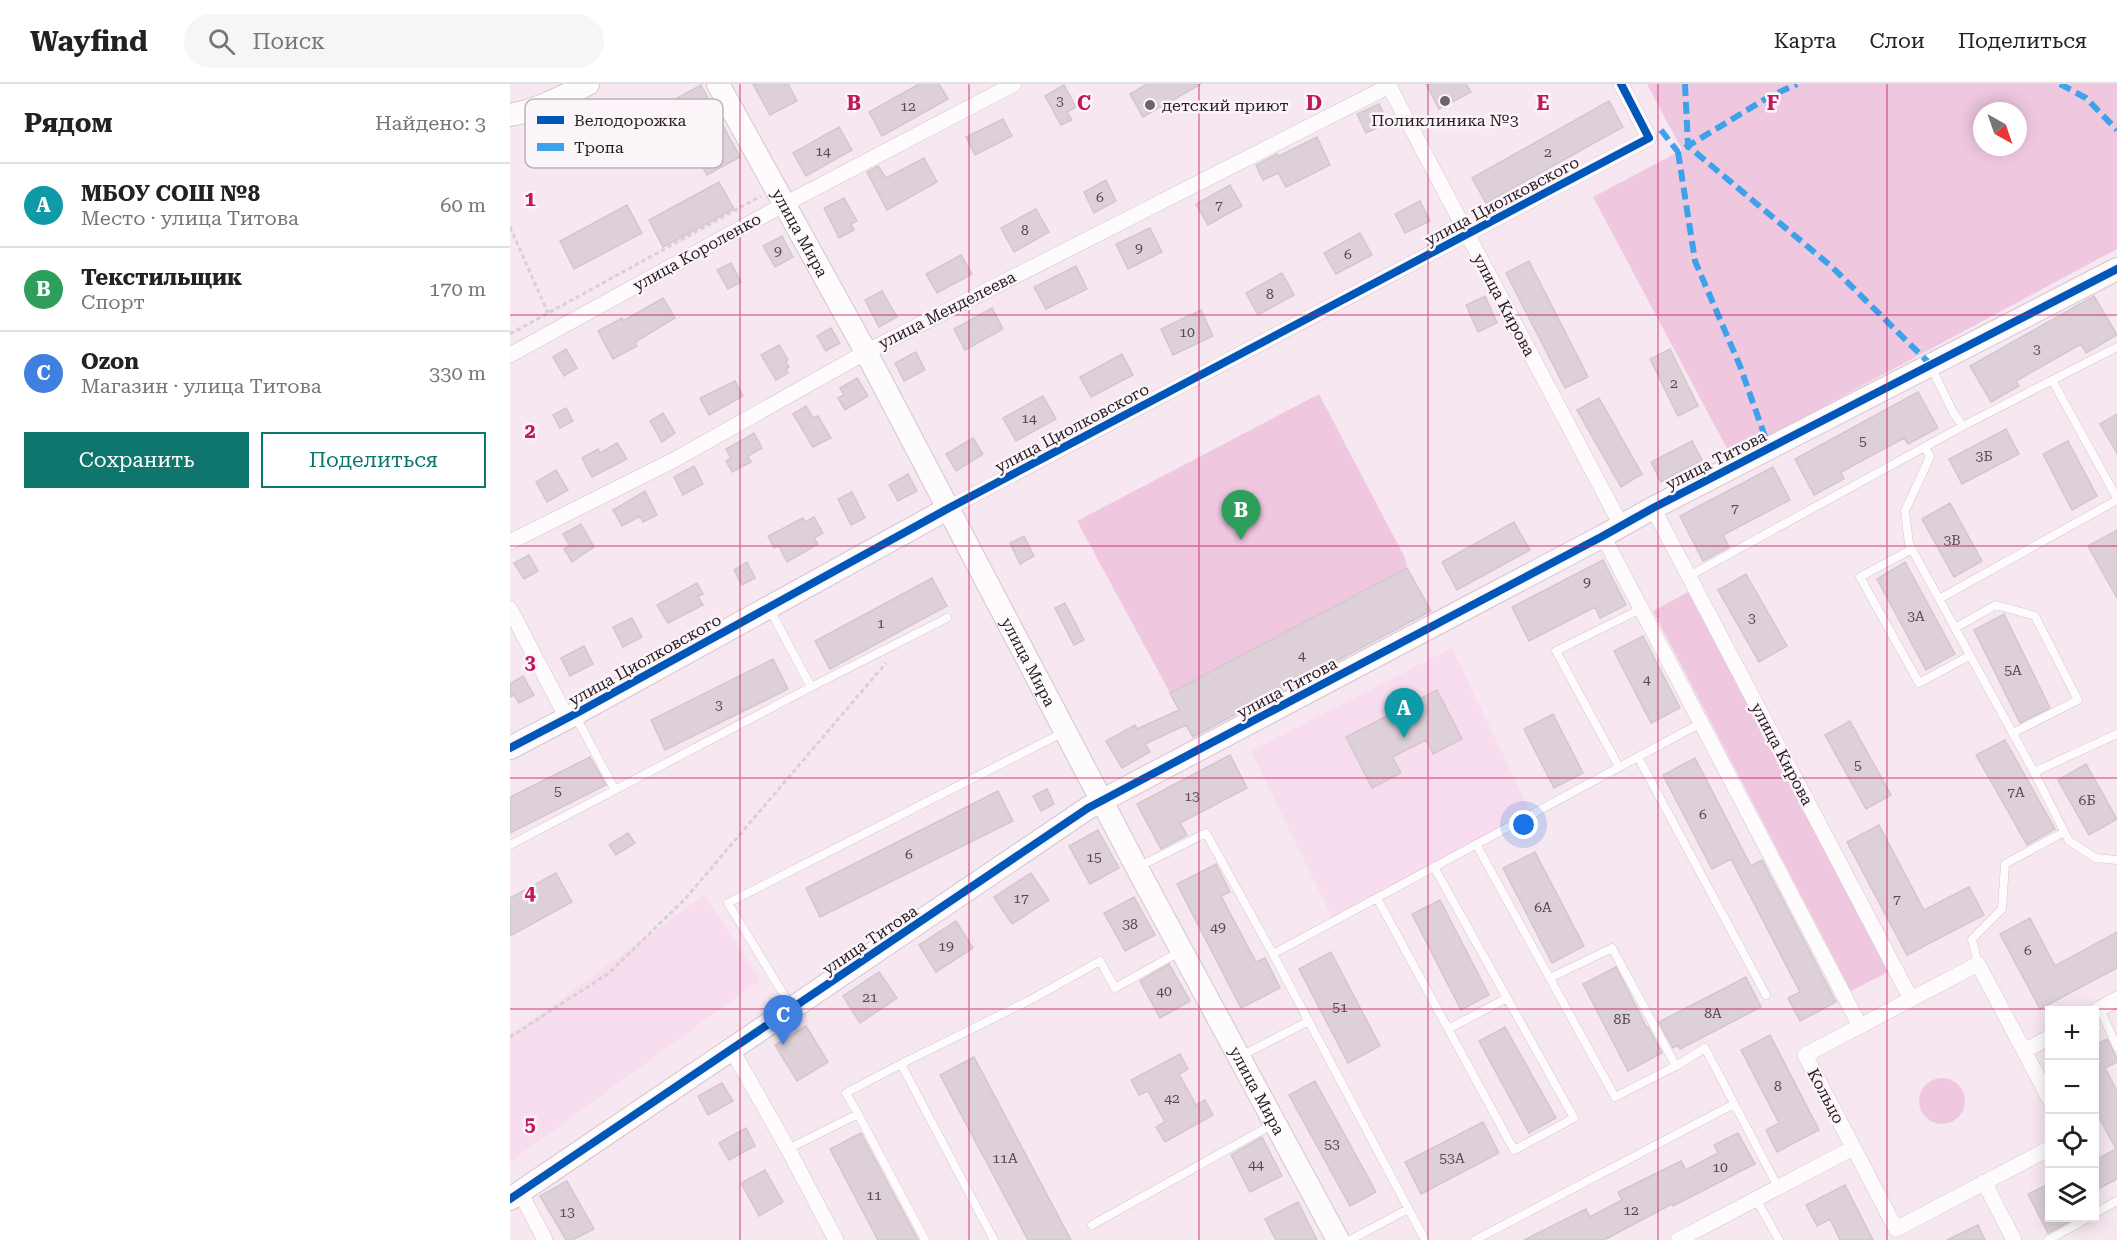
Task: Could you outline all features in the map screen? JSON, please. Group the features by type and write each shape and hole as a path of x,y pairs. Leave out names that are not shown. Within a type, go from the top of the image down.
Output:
{"street":[{"path":"559,99 588,84"},
{"name":"улица Мира","path":"718,84 774,199 866,352 1137,868 1338,1240"},
{"name":"улица Короленко","path":"510,355 774,199 1014,84"},
{"name":"улица Циолковского","path":"510,748 948,508 1649,138 1621,84"},
{"name":"улица Кирова","path":"1388,85 1466,235 1612,531 1641,609 1860,1026"},
{"name":"улица Менделеева","path":"510,542 674,460 866,352 1388,85"},
{"path":"510,115 525,112"},
{"name":"улица Титова","path":"515,1196 1088,808 1653,508 2117,269"},
{"name":"улица Кирова","path":"1653,508 1911,999"},
{"path":"510,609 571,716"},
{"path":"1978,964 2045,1093"},
{"name":"Кольцо","path":"1978,964 1804,1055 1896,1229 2045,1150"},
{"path":"2099,1010 2117,999"},
{"path":"2024,1051 2045,1039"},
{"path":"732,1050 836,1240"},
{"path":"1678,1240 1853,1148"},
{"path":"1984,1182 2014,1240"},
{"path":"515,1196 545,1240"}],"lane":[{"path":"1689,576 1963,426 2117,347"},
{"path":"1930,365 1954,414 1963,426"},
{"path":"1939,599 2117,499 2052,380"},
{"path":"1925,447 1930,457 1905,511 1909,544 1968,656 2013,733 2069,841 2096,858 2117,860"},
{"path":"1912,549 1860,577 1920,683 1968,656"},
{"path":"1955,628 1996,605 2035,616 2078,700 2013,733"},
{"path":"768,607 811,687"},
{"path":"1619,767 1557,651 1641,609"},
{"path":"510,845 947,618"},
{"path":"571,716 615,790"},
{"path":"1273,954 1701,723"},
{"path":"793,1009 728,903 1066,731"},
{"path":"2034,772 2117,734"},
{"path":"1638,757 1766,995"},
{"path":"1978,964 1972,939 2002,909 2005,864 2064,832"},
{"path":"1137,868 1206,833 1425,1240"},
{"path":"1476,844 1615,1097 1676,1066 1705,1048 1778,1187"},
{"path":"1377,898 1514,1150 1574,1118 1434,867"},
{"path":"1550,978 1612,948 1676,1066"},
{"path":"926,1240 846,1093 1032,999 1100,961 1115,988 1182,951"},
{"path":"1448,1029 1507,998"},
{"path":"2099,1015 2117,1047"},
{"path":"1239,1057 1309,1021"},
{"path":"901,1064 994,1240"},
{"path":"1475,1240 1734,1104"},
{"path":"788,1149 858,1114"},
{"path":"1092,1225 1275,1124"},
{"path":"1756,1199 1779,1240"},
{"path":"2099,1211 2117,1201"},
{"path":"1350,1240 1408,1209"},
{"path":"2048,1240 2081,1222"}],"path":[{"path":"510,334 774,199"},
{"path":"510,227 548,313"},
{"path":"510,1037 609,973 685,899 907,639"}],"shaded area":[{"path":"1647,84 2117,84 2117,249 1731,456 1593,197 1682,150"},
{"path":"1319,394 1405,558 1407,568 1170,693 1077,521"},
{"path":"1688,592 1888,972 1851,991 1653,611"},
{"path":"1452,648 1533,817 1334,922 1251,751"},
{"path":"704,895 760,980 510,1162 510,1036"},
{"path":"1942,1078 1958,1085 1965,1101 1958,1117 1942,1124 1926,1117 1919,1101 1926,1085"}],"building":[{"path":"753,84 788,84 797,101 770,115"},
{"path":"919,84 939,84 948,99 882,136 869,112"},
{"name":"детский приют","path":"1147,84 1201,84 1143,117 1130,94"},
{"name":"Поликлиника №3","path":"1426,84 1466,84 1471,92 1439,109"},
{"path":"701,85 709,99 675,99"},
{"path":"1064,85 1076,107 1067,112 1072,120 1061,125 1045,96"},
{"path":"1609,101 1623,127 1486,203 1472,178"},
{"path":"1379,104 1388,123 1366,133 1357,114"},
{"path":"1003,119 1012,136 975,155 966,137"},
{"path":"723,126 740,157 723,166"},
{"path":"839,127 852,150 806,176 793,153"},
{"path":"1317,137 1330,165 1286,187 1278,173 1263,180 1256,165"},
{"path":"924,158 937,182 887,210 867,172 878,166 886,178"},
{"path":"703,168 720,168 707,175"},
{"path":"1106,180 1116,201 1094,213 1084,192"},
{"path":"719,182 734,209 663,247 649,220"},
{"path":"1230,185 1242,206 1208,225 1196,204"},
{"path":"844,198 857,221 851,224 854,230 839,238 824,208"},
{"path":"1420,201 1430,221 1405,233 1395,214"},
{"path":"627,205 642,233 574,269 560,241"},
{"path":"1036,209 1049,232 1014,252 1001,228"},
{"path":"1150,228 1162,252 1128,269 1116,244"},
{"path":"1360,233 1372,255 1336,274 1324,253"},
{"path":"782,236 793,257 775,267 763,246"},
{"path":"961,255 972,274 937,293 926,274"},
{"path":"1529,261 1588,377 1565,388 1506,273"},
{"path":"731,263 741,282 728,289 717,270"},
{"path":"1076,266 1087,289 1046,309 1034,287"},
{"path":"1282,273 1294,295 1258,315 1246,293"},
{"path":"882,291 897,317 879,327 865,300"},
{"path":"1485,296 1497,323 1478,332 1466,305"},
{"path":"2094,296 2117,335 2086,353 2081,344 2016,381 2019,386 1991,402 1970,366"},
{"path":"663,298 675,318 635,342 637,346 613,359 598,331 622,318 623,321"},
{"path":"992,308 1003,329 965,350 954,329"},
{"path":"1201,310 1213,336 1173,355 1161,329"},
{"path":"831,328 840,343 826,351 817,336"},
{"path":"779,345 788,360 786,362 789,367 786,369 788,373 776,380 761,355"},
{"path":"566,349 577,368 564,376 553,357"},
{"path":"1670,349 1698,406 1678,416 1650,359"},
{"path":"916,352 925,370 904,381 895,363"},
{"path":"1122,354 1133,375 1091,397 1080,377"},
{"path":"857,378 868,396 845,410 838,398 844,395 840,388"},
{"path":"735,381 743,396 709,415 700,398"},
{"path":"1918,392 1938,428 1908,444 1904,438 1841,472 1844,479 1814,495 1795,459"},
{"path":"1043,396 1056,419 1016,441 1003,418"},
{"path":"1599,398 1642,474 1621,487 1577,410"},
{"path":"806,406 813,418 818,416 831,438 813,447 793,414"},
{"path":"566,408 573,421 560,428 553,415"},
{"path":"663,413 675,433 662,442 650,421"},
{"path":"2117,414 2117,453 2100,424"},
{"path":"2006,429 2019,454 1962,484 1949,459"},
{"path":"754,433 762,448 748,456 751,462 732,472 726,461 731,458 726,449"},
{"path":"973,438 983,454 956,471 946,454"},
{"path":"1692,441 1702,460 1661,482 1651,462"},
{"path":"2068,441 2097,496 2072,510 2043,454"},
{"path":"617,443 627,459 592,477 582,458 598,449 600,453"},
{"path":"694,466 703,484 683,495 674,477"},
{"path":"1773,467 1790,500 1723,535 1729,547 1703,561 1680,516"},
{"path":"556,470 568,490 547,502 536,482"},
{"path":"908,474 917,491 898,501 889,485"},
{"path":"645,491 657,515 643,522 640,516 622,526 613,510"},
{"path":"852,492 865,518 851,525 838,499"},
{"path":"1950,503 1982,561 1954,577 1922,519"},
{"path":"814,517 823,533 814,538 818,544 787,562 779,546 774,548 768,536 803,518 805,522"},
{"path":"1514,522 1530,550 1457,590 1442,562"},
{"path":"581,524 594,547 572,562 564,549 570,546 563,534"},
{"path":"2117,530 2117,598 2088,546"},
{"path":"1024,536 1034,556 1020,564 1010,543"},
{"path":"529,555 538,571 524,579 514,563"},
{"path":"1603,560 1626,605 1600,618 1595,607 1529,641 1512,607"},
{"path":"747,562 755,578 742,585 734,570"},
{"path":"1905,562 1955,654 1926,670 1877,579"},
{"path":"1407,568 1431,611 1193,737 1186,725 1145,744 1150,752 1122,768 1106,741 1135,725 1137,729 1179,710 1170,693"},
{"path":"1746,574 1787,646 1759,662 1718,590"},
{"path":"932,578 947,606 830,669 815,641"},
{"path":"697,583 703,594 698,596 703,605 668,623 657,605"},
{"path":"1065,603 1084,640 1074,645 1055,608"},
{"path":"2004,614 2050,708 2020,723 1974,630"},
{"path":"632,618 642,637 623,647 613,627"},
{"path":"1643,636 1680,708 1651,723 1614,651"},
{"path":"584,646 593,664 570,676 561,658"},
{"path":"773,659 788,689 665,750 651,720"},
{"path":"523,676 534,695 519,703 514,695 510,697 510,684"},
{"path":"1437,690 1462,739 1433,754 1426,740 1392,757 1401,773 1372,788 1346,737"},
{"path":"1553,714 1583,773 1554,788 1524,729"},
{"path":"1850,721 1891,795 1866,809 1825,735"},
{"path":"2005,740 2055,829 2027,845 1976,755"},
{"path":"1230,755 1247,788 1180,823 1187,835 1161,849 1137,804"},
{"path":"590,757 606,785 510,833 510,797"},
{"path":"1695,758 1751,866 1762,860 1836,1002 1800,1021 1788,998 1800,992 1731,859 1712,869 1663,775"},
{"path":"2086,764 2117,819 2089,835 2058,780"},
{"path":"1047,789 1054,804 1041,811 1033,796"},
{"path":"998,791 1013,821 820,917 806,888"},
{"path":"1879,825 1924,910 1969,887 1984,915 1907,955 1847,842"},
{"path":"1098,830 1119,868 1090,884 1069,846"},
{"path":"628,833 635,843 616,855 609,845"},
{"path":"1535,852 1584,946 1552,963 1503,868"},
{"path":"1216,864 1230,892 1221,896 1256,962 1265,958 1280,988 1241,1008 1177,884"},
{"path":"556,873 572,902 510,936 510,898"},
{"path":"1031,873 1049,900 1012,924 994,897"},
{"path":"1134,897 1155,935 1125,951 1104,913"},
{"path":"1440,900 1489,995 1461,1010 1412,914"},
{"path":"2030,918 2055,966 2117,932 2117,968 2040,1009 2000,934"},
{"path":"956,921 973,948 936,972 919,945"},
{"path":"1331,952 1380,1046 1348,1063 1299,969"},
{"path":"1169,964 1190,1001 1160,1018 1140,981"},
{"path":"1616,967 1662,1053 1628,1071 1583,984"},
{"path":"879,972 897,998 860,1023 843,996"},
{"path":"1746,977 1761,1007 1680,1049 1678,1045 1673,1048 1659,1022"},
{"path":"806,1026 828,1062 797,1081 775,1045"},
{"path":"1505,1027 1556,1118 1529,1133 1479,1041"},
{"path":"1770,1035 1819,1130 1777,1152 1766,1130 1779,1123 1741,1050"},
{"path":"2107,1039 2117,1058 2117,1062 2105,1068 2117,1091 2117,1179 2099,1188 2099,1158 2116,1149 2099,1117 2099,1043"},
{"path":"1180,1054 1188,1069 1179,1074 1196,1105 1205,1100 1213,1115 1165,1142 1156,1127 1165,1122 1148,1091 1139,1095 1131,1080"},
{"path":"974,1057 1071,1240 1028,1240 940,1075"},
{"path":"1315,1081 1376,1192 1350,1206 1289,1095"},
{"path":"722,1083 733,1101 708,1115 698,1096"},
{"path":"1483,1122 1499,1153 1421,1194 1405,1162"},
{"path":"746,1128 755,1146 729,1160 719,1143"},
{"path":"861,1133 918,1240 878,1240 830,1149"},
{"path":"1738,1133 1755,1164 1673,1206 1672,1204 1604,1240 1524,1240 1586,1209 1590,1217 1622,1200 1618,1192 1681,1161 1686,1170 1718,1153 1714,1145"},
{"path":"1262,1137 1282,1176 1250,1192 1231,1155"},
{"path":"765,1170 783,1202 759,1216 741,1183"},
{"path":"567,1181 594,1229 572,1240 566,1240 540,1196"},
{"path":"1845,1185 1873,1240 1840,1240 1830,1219 1817,1226 1806,1205"},
{"path":"2045,1186 2045,1222 2069,1222 2048,1233 2028,1194"},
{"path":"1298,1202 1317,1240 1276,1240 1265,1219"},
{"path":"1978,1225 1985,1240 1947,1240"}],"marked path":[{"path":"1685,84 1688,146 1832,267 1931,365"},
{"path":"1661,130 1678,152 1767,98 1797,84"},
{"path":"2060,84 2086,98 2117,130"},
{"path":"1678,152 1695,261 1740,366 1769,448"}],"cycle path":[{"path":"510,748 949,508 1649,138 1621,84"},
{"path":"510,1199 1088,808 1653,508 2117,269"}],"place":[{"name":"Поликлиника №3","path":"1445,101"},
{"name":"детский приют","path":"1150,105"},
{"name":"Текстильщик","path":"1241,540"},
{"name":"МБОУ СОШ №8","path":"1404,738"},
{"name":"Ozon","path":"783,1045"}]}
